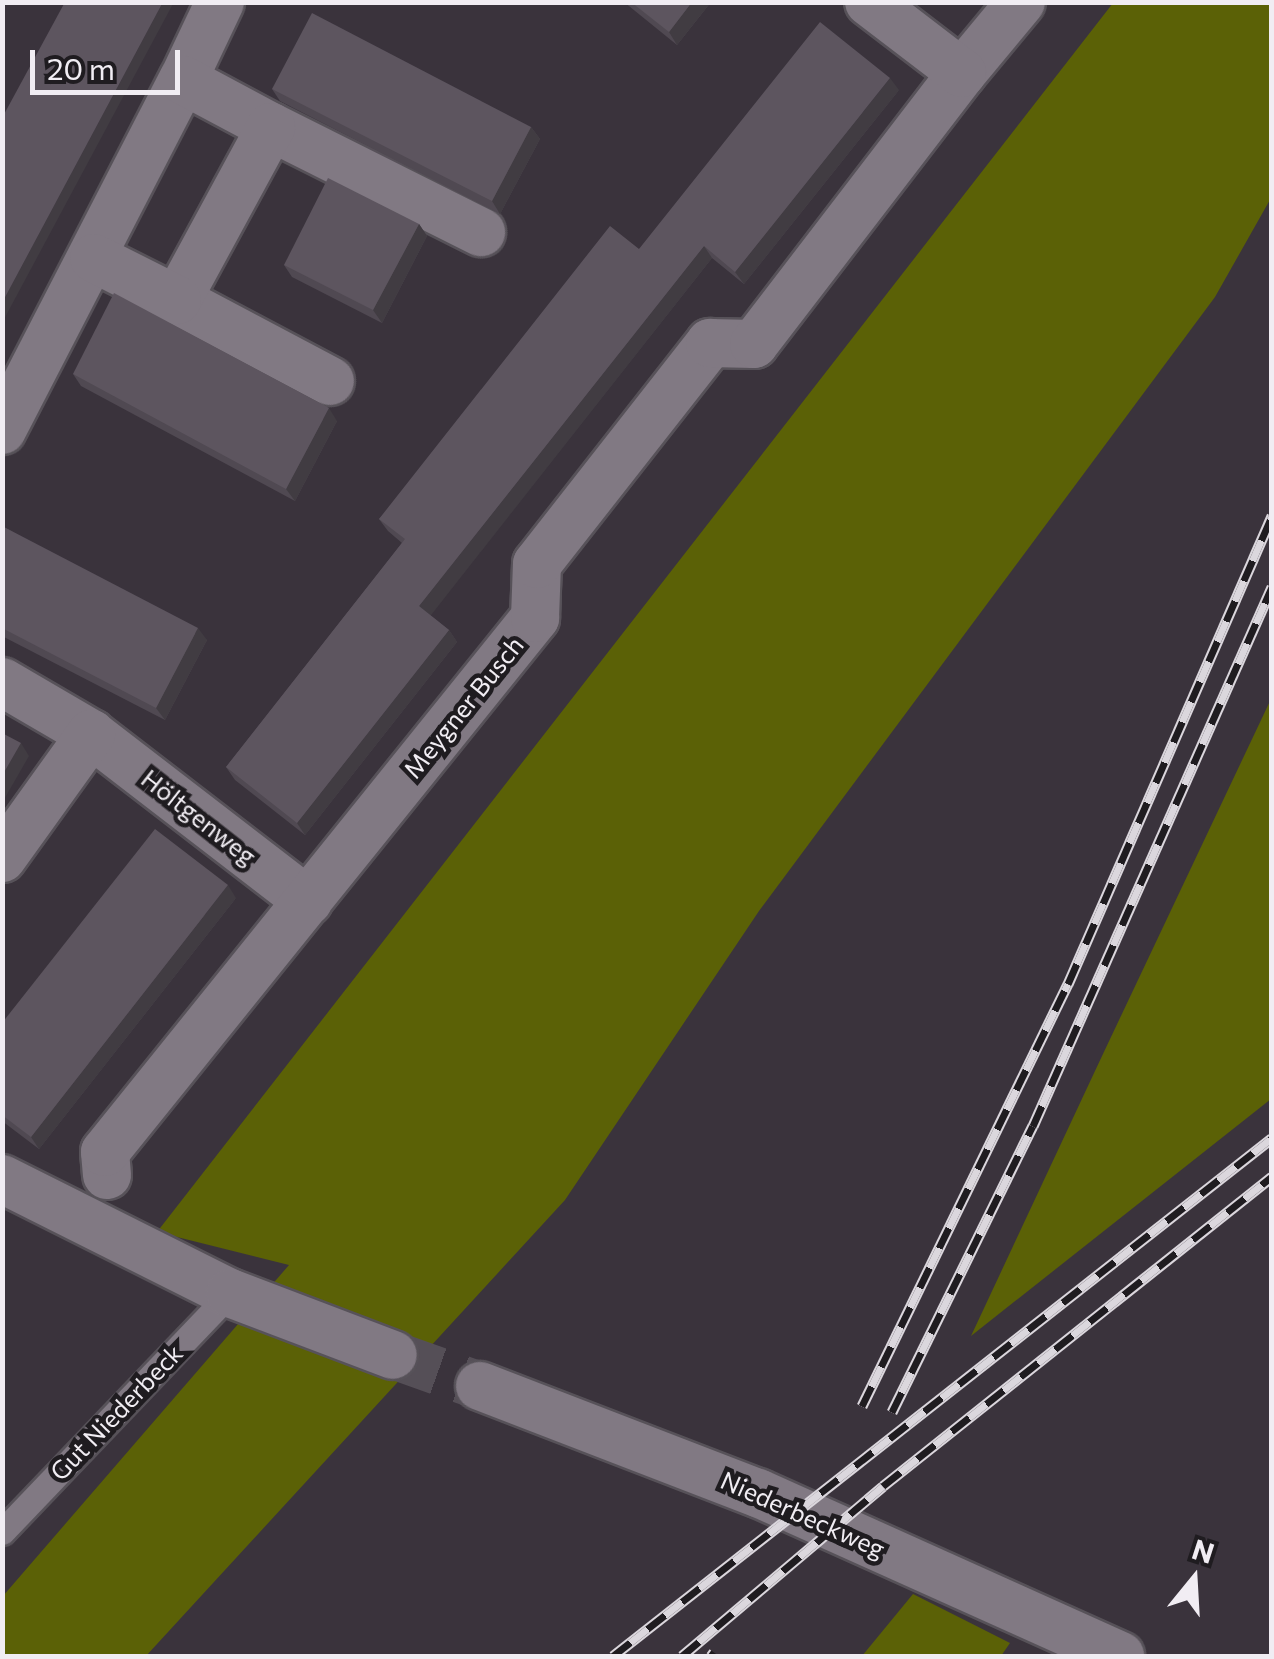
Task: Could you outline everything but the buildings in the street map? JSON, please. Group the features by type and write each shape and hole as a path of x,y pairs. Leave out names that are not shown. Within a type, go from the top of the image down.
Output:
{"street":[{"path":"2,430 94,258 220,2"},
{"path":"868,2 962,73"},
{"name":"Meygner Busch","path":"107,1175 105,1152 535,618 536,564 710,344 754,344 1020,2"},
{"path":"183,80 270,128 481,232"},
{"path":"176,300 270,128"},
{"path":"94,258 330,380"},
{"name":"Höltgenweg","path":"2,682 91,734 308,901"},
{"path":"2,858 91,734"},
{"path":"2,1179 230,1293 393,1355"},
{"name":"Niederbeckweg","path":"480,1386 758,1493 1120,1656"}],"lane":[{"name":"Gut Niederbeck","path":"2,1532 230,1293"}],"shaded area":[{"path":"1113,3 1271,3 1271,198 1215,297 759,911 565,1200 146,1656 3,1656 3,1596 289,1265 157,1232"},
{"path":"1271,699 1271,1099 971,1336 1102,1056"},
{"path":"913,1594 1010,1643 1001,1656 862,1656"}],"tunnel":[{"path":"393,1355 480,1386"}],"railway":[{"path":"862,1406 1068,984 1272,516"},
{"path":"892,1412 1033,1126 1272,587"},
{"path":"613,1656 1272,1138"},
{"path":"682,1656 883,1486 1272,1177"},
{"path":"711,1656 714,1652"}]}
